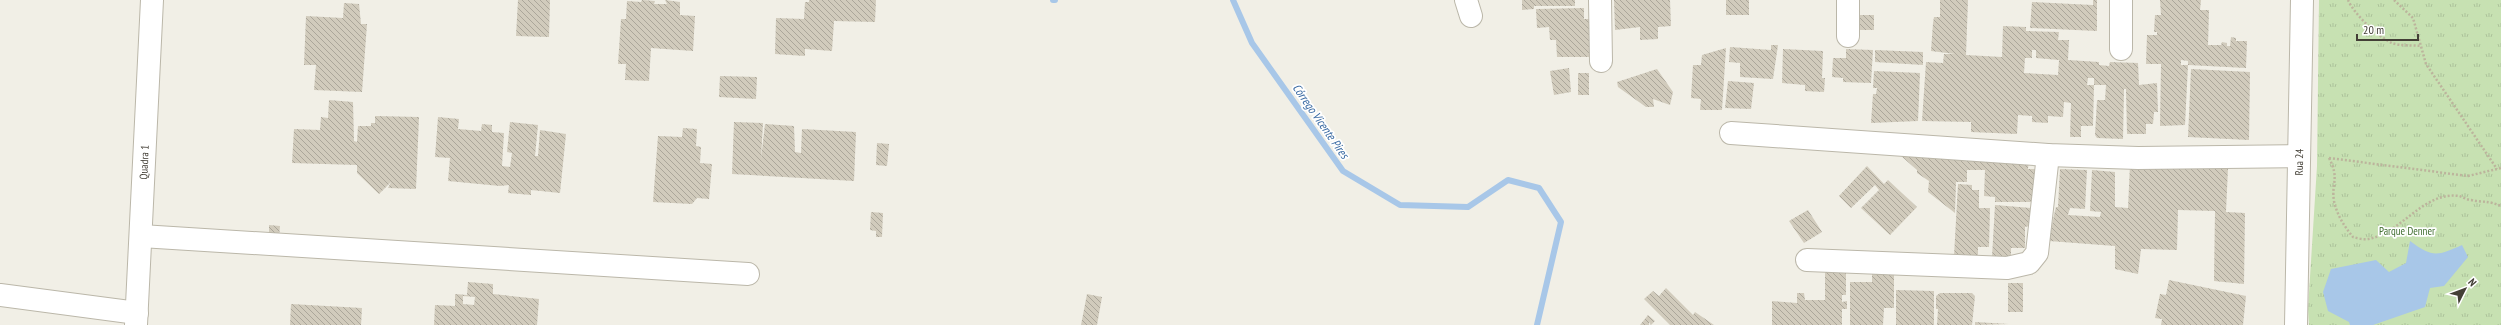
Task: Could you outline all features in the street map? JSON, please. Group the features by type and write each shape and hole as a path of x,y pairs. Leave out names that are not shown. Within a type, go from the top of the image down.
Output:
{"street":[{"name":"Quadra 1","path":"136,319 152,0"},
{"path":"1600,0 1601,61"},
{"path":"1848,0 1848,36"},
{"path":"2121,0 2122,49"},
{"name":"Rua 24","path":"2296,325 2302,0"},
{"path":"1731,133 2048,155 2138,158 2299,156"},
{"path":"1807,260 2007,268 2025,265 2036,253 2048,155"},
{"path":"141,236 748,274"},
{"path":"0,296 136,319"}],"path":[{"path":"2348,0 2353,10 2380,36 2394,44 2421,46"},
{"path":"2394,0 2413,18 2426,64 2499,168 2468,176 2329,158 2335,170 2334,200 2342,224 2353,237 2368,239 2392,230 2406,217 2442,198 2459,196 2471,200 2487,200 2501,206"}],"green space":[{"name":"Parque Denner","path":"2319,0 2501,0 2501,325 2309,325 2308,309 2317,166"}],"water":[{"path":"2410,241 2418,247 2435,254 2462,245 2468,257 2444,286 2430,288 2425,307 2373,325 2350,325 2349,322 2328,311 2323,292 2331,269 2376,260 2389,272 2406,263"}],"building":[{"path":"518,0 550,0 549,37 516,36"},
{"path":"642,0 655,1 654,4 667,4 665,0 680,2 680,15 695,16 693,51 651,48 649,81 625,80 626,64 618,64 621,19 626,19 627,1 641,2"},
{"path":"809,0 876,0 875,22 834,21 832,51 805,49 805,56 775,54 776,18 804,19 805,2 809,2"},
{"path":"1522,0 1575,0 1575,6 1534,6 1534,9 1522,10"},
{"path":"1614,0 1670,0 1671,26 1658,27 1658,39 1640,40 1640,27 1615,30"},
{"path":"1726,0 1749,0 1749,15 1726,15"},
{"path":"1940,0 1968,0 1966,55 2002,57 2003,26 2026,27 2026,31 2059,32 2058,40 2069,40 2068,60 2099,62 2099,65 2109,66 2110,62 2138,63 2139,85 2157,83 2158,112 2154,112 2153,124 2146,124 2146,134 2127,134 2126,89 2124,89 2123,139 2097,138 2095,135 2097,100 2105,100 2106,85 2094,85 2093,126 2081,126 2081,137 2070,137 2071,103 2064,102 2063,117 2048,116 2048,123 2032,122 2032,116 2018,115 2017,134 1971,132 1971,122 1922,121 1926,62 1943,63 1944,54 1955,54 1931,51 1934,17 1940,17","holes":["2032,50 2036,50 2036,58 2059,60 2058,75 2024,73 2025,58 2032,58","2088,78 2094,78 2094,85 2087,85"]},
{"path":"2093,0 2097,0 2097,31 2030,28 2032,2 2093,5"},
{"path":"2160,0 2201,0 2200,10 2209,10 2208,45 2221,45 2222,42 2227,43 2227,46 2230,46 2231,37 2236,38 2236,41 2247,41 2246,68 2188,65 2185,125 2160,126 2161,64 2146,64 2147,35 2157,35 2157,32 2154,32 2155,15 2161,15","holes":["2181,60 2188,61 2188,65 2181,65"]},
{"path":"344,3 359,4 361,24 367,24 362,92 314,90 316,65 304,65 306,16 343,18"},
{"path":"1584,8 1584,19 1589,19 1590,57 1557,57 1556,40 1550,40 1549,27 1537,28 1536,9"},
{"path":"1858,15 1874,15 1874,30 1858,30"},
{"path":"1771,45 1778,45 1773,79 1740,77 1740,63 1729,62 1730,47 1771,50"},
{"path":"1726,48 1722,110 1700,110 1701,99 1691,98 1693,65 1701,65 1702,55"},
{"path":"1783,49 1823,51 1822,78 1825,78 1824,92 1805,91 1805,85 1782,83"},
{"path":"1846,49 1873,50 1871,83 1843,82 1843,78 1832,77 1833,58 1846,58"},
{"path":"1875,50 1923,52 1923,65 1875,62"},
{"path":"1569,68 1571,92 1554,95 1550,71"},
{"path":"1657,69 1673,92 1670,105 1653,99 1654,107 1646,107 1618,87 1617,82"},
{"path":"2191,69 2250,72 2249,140 2188,137"},
{"path":"1874,71 1920,73 1918,121 1871,123 1873,94 1876,94 1877,88 1873,88"},
{"path":"1578,73 1589,73 1589,95 1578,95"},
{"path":"720,76 757,77 756,99 719,97"},
{"path":"1728,81 1754,83 1751,109 1725,108"},
{"path":"329,100 353,102 354,141 357,142 358,126 371,126 371,123 375,123 375,116 419,117 416,189 388,188 391,182 379,194 357,173 357,165 292,163 294,129 320,130 321,117 328,118"},
{"path":"438,117 459,119 458,129 481,131 482,124 492,125 492,132 504,133 502,166 510,167 512,153 507,152 510,122 538,125 535,156 538,156 540,130 566,134 560,193 531,190 531,195 508,193 509,185 500,186 448,181 450,158 435,157"},
{"path":"734,122 763,123 761,159 765,124 794,126 795,152 801,153 802,129 856,132 854,181 732,174"},
{"path":"683,128 697,129 696,146 701,147 700,163 712,164 709,199 697,198 692,204 653,202 658,136 682,137"},
{"path":"877,143 889,144 887,166 876,165"},
{"path":"1900,155 1931,155 1931,158 2029,159 2028,169 2036,169 2032,202 1995,202 1995,197 1984,196 1985,170 1967,170 1967,182 1956,182 1955,213 1928,192 1929,181 1917,173 1917,170"},
{"path":"2130,164 2228,168 2226,212 2245,213 2244,284 2214,281 2215,211 2178,210 2177,250 2141,249 2138,274 2115,269 2115,246 2049,241 2056,207 2058,207 2060,169 2087,170 2085,209 2070,208 2068,215 2100,217 2101,212 2090,211 2092,170 2115,172 2115,207 2128,208"},
{"path":"1867,166 1884,184 1888,180 1917,207 1890,235 1861,208 1879,190 1875,185 1851,208 1839,196"},
{"path":"1958,184 1972,185 1972,190 1979,190 1979,208 1990,208 1989,247 1978,247 1978,256 1954,256"},
{"path":"1995,205 2031,208 2029,226 2025,227 2025,248 2011,248 2011,257 1992,257"},
{"path":"1808,210 1822,232 1804,243 1789,221"},
{"path":"871,212 883,213 882,237 876,237 876,231 870,230"},
{"path":"269,225 280,226 279,238 269,237"},
{"path":"1825,271 1846,272 1846,295 1842,295 1842,302 1847,301 1847,309 1842,309 1842,325 1772,325 1772,301 1797,303 1797,293 1804,293 1805,300 1825,300"},
{"path":"1894,273 1894,308 1884,308 1883,325 1850,325 1850,282 1872,282 1872,274"},
{"path":"2169,280 2246,296 2243,325 2161,325 2162,319 2155,318 2160,294 2166,295"},
{"path":"468,282 493,284 493,294 539,299 537,325 434,325 435,305 455,306 455,294 467,295","holes":["463,296 475,297 474,305 463,304"]},
{"path":"2008,283 2023,283 2023,312 2008,312"},
{"path":"1666,288 1693,315 1695,312 1714,325 1670,325 1644,299 1653,291 1659,296"},
{"path":"1896,290 1934,291 1934,325 1896,325"},
{"path":"1940,293 1972,293 1975,296 1972,325 1937,325 1938,309 1936,309 1936,296"},
{"path":"1087,294 1102,297 1097,325 1081,325"},
{"path":"291,304 362,308 361,325 290,325"},
{"path":"1648,315 1655,321 1651,325 1649,322 1649,325 1640,325"},
{"path":"1975,322 2009,324 1975,325"}],"waterway":[{"name":"Córrego Vicente Pires","path":"1233,0 1252,43 1343,171 1400,205 1468,207 1508,180 1539,188 1561,222 1537,325"}]}
